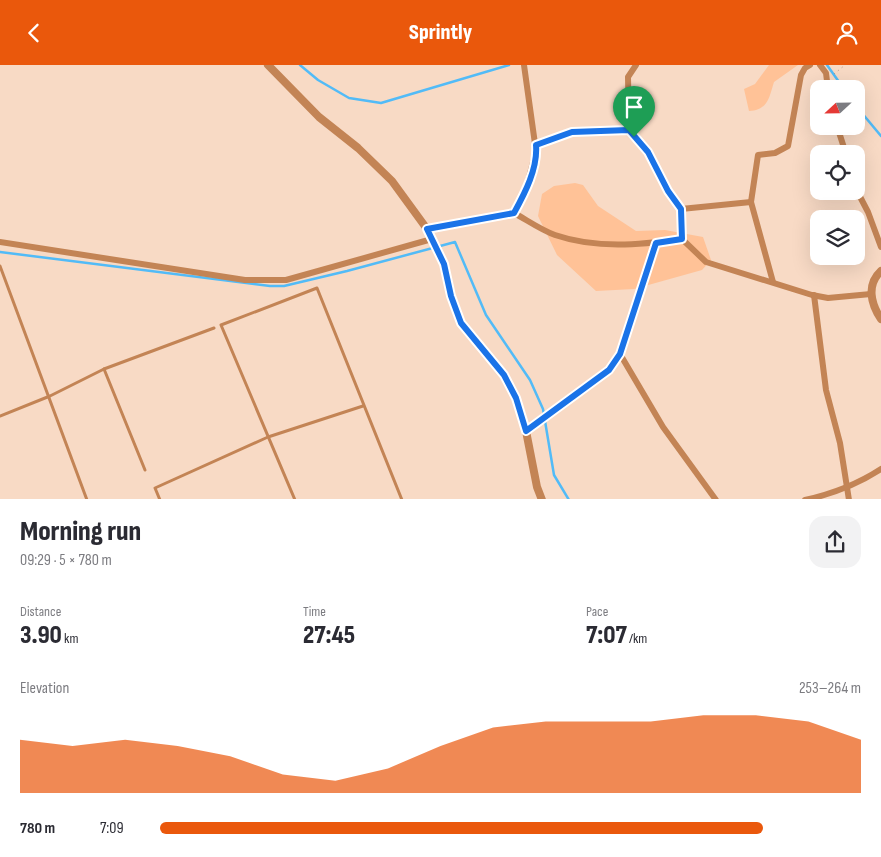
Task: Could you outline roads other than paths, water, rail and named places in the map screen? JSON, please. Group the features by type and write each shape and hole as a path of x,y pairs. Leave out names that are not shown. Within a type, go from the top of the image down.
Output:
{"street":[{"path":"268,65 319,117 358,148 392,181 427,229 444,264 451,296 461,323 504,375 516,398 526,431 537,487 542,499"},
{"path":"514,213 525,192 531,174 536,145 525,65"},
{"path":"636,65 628,77 629,130 648,152 668,191 681,209 682,239 706,262 814,295 828,298 871,294"},
{"path":"773,281 751,202 758,155 775,153 788,146 801,75 810,65"},
{"path":"820,65 826,73 826,80"},
{"path":"536,145 572,132 629,130"},
{"path":"862,200 881,247"},
{"path":"681,209 751,202"},
{"path":"427,229 514,213 554,235 593,245 656,243 682,239"},
{"path":"0,242 245,280 272,281 286,280 432,239"},
{"path":"526,431 609,370 620,354 656,243"},
{"path":"881,271 875,277 871,294 874,307 881,319"},
{"path":"814,295 826,390 840,443 848,499"},
{"path":"620,354 663,427 716,499"},
{"path":"805,499 847,488 881,469"}],"lane":[{"path":"0,266 87,499"},
{"path":"295,499 221,325 317,288 402,499"},
{"path":"0,416 50,396 104,369 214,328"},
{"path":"104,369 145,470"},
{"path":"160,499 155,488 268,437 363,406"}],"waterway":[{"path":"300,65 318,80 349,98 381,103 509,65"},
{"path":"827,65 838,80"},
{"path":"865,117 881,136"},
{"path":"0,252 270,286 284,286 455,242 486,315 530,380 543,409 554,475 568,499"}]}
